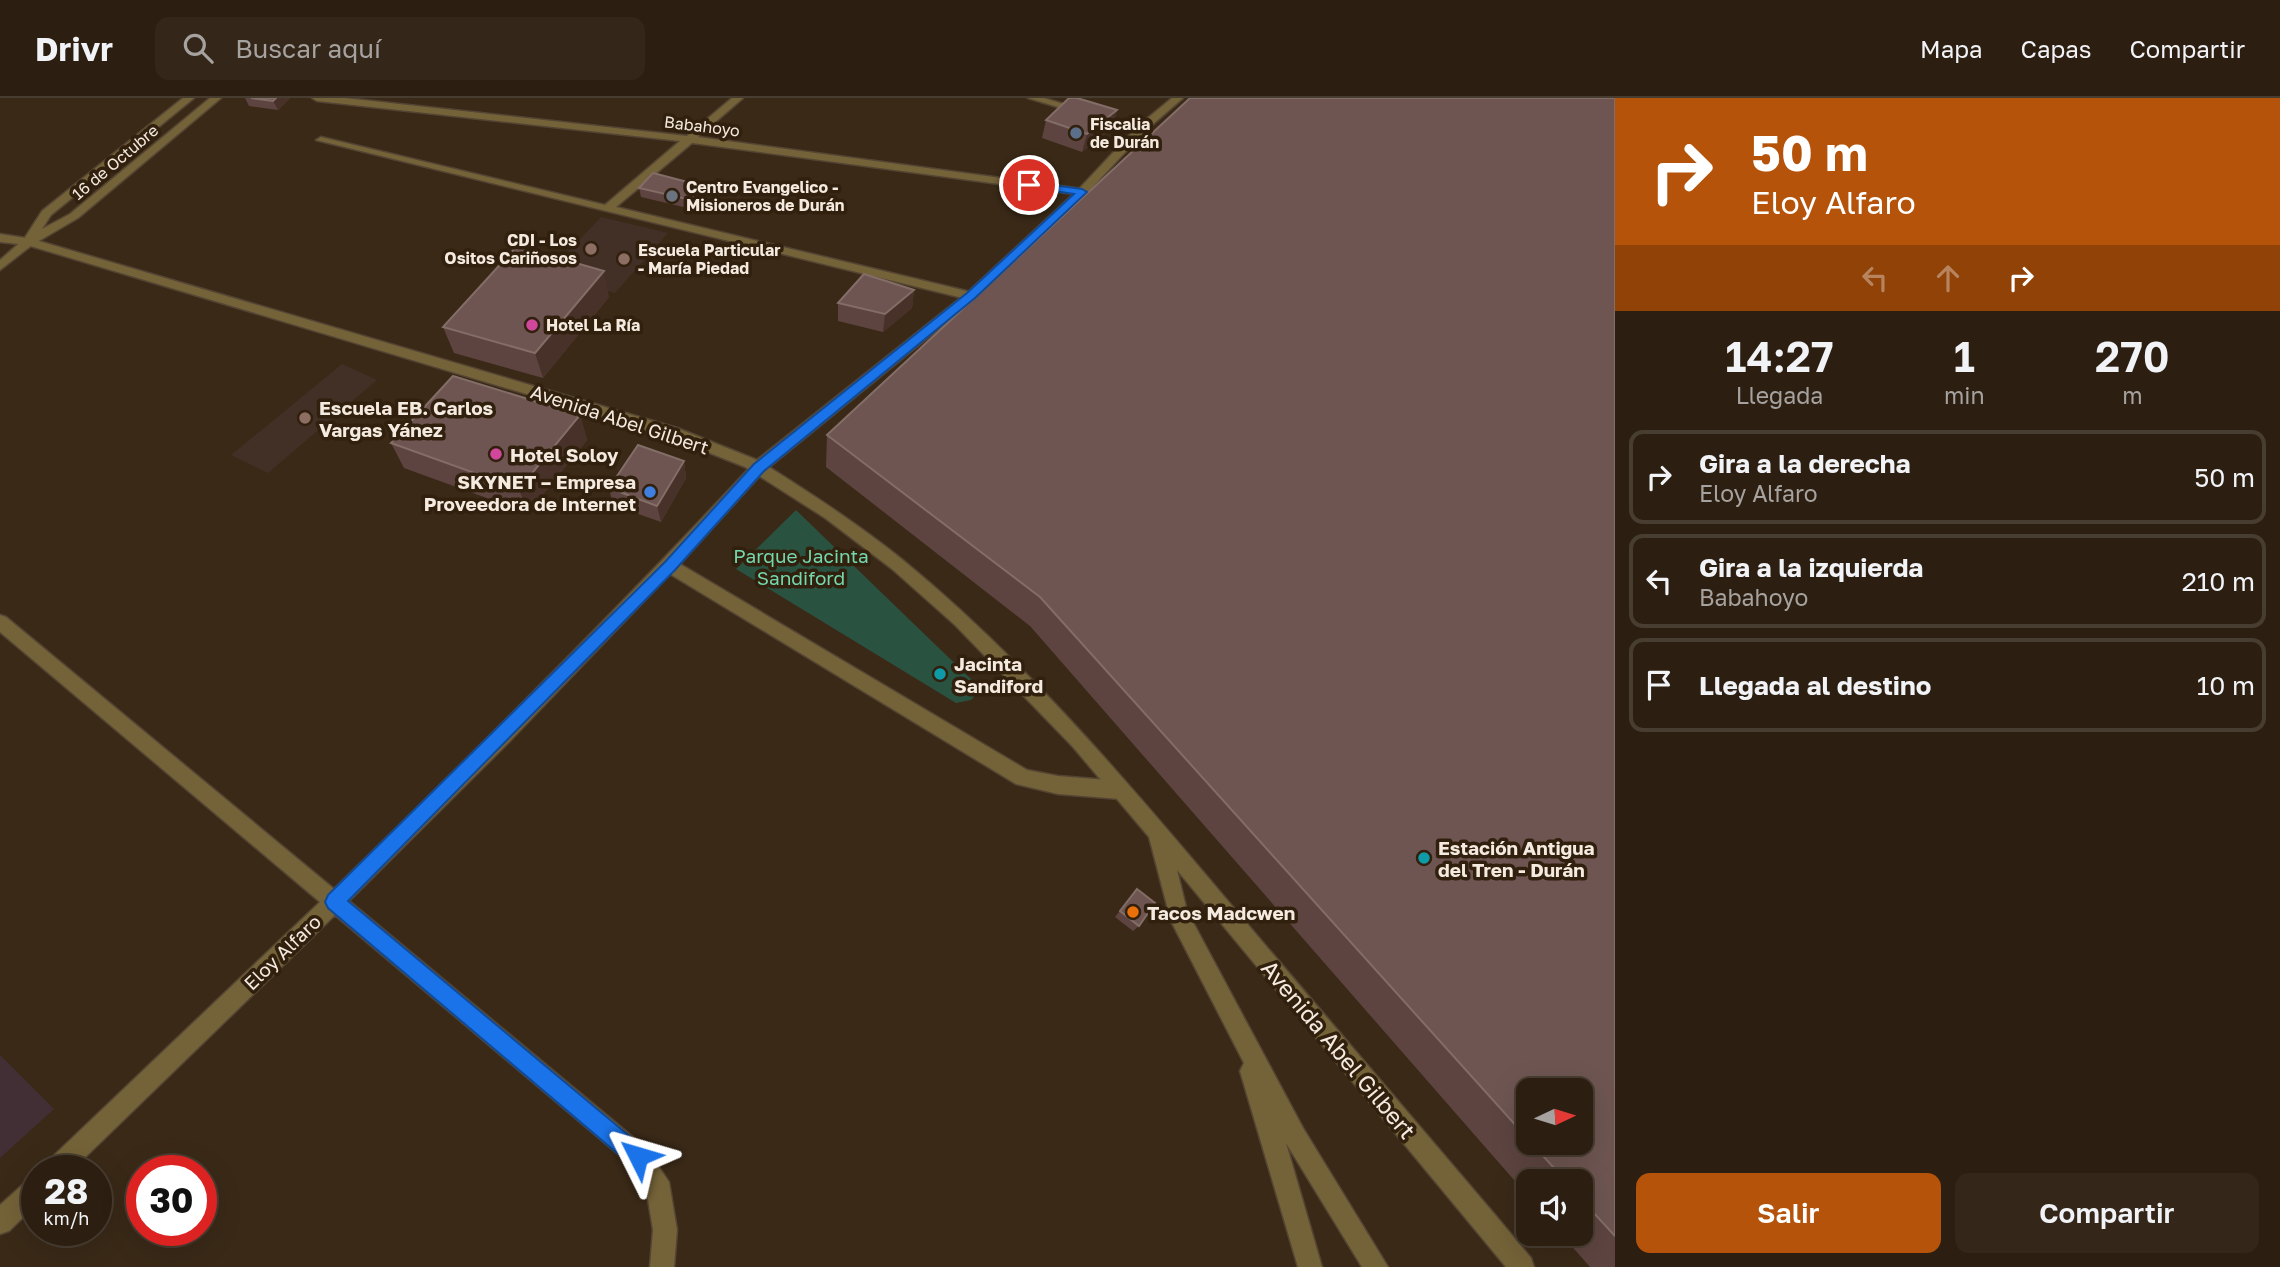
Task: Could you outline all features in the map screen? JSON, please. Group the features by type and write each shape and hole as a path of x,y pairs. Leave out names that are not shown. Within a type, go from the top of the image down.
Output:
{"street":[{"name":"16 de Octubre","path":"28,242 46,213 189,98"},
{"name":"16 de Octubre","path":"0,265 28,242 74,216 216,98"},
{"name":"Babahoyo","path":"317,98 688,139 1082,192"},
{"path":"607,209 738,98"},
{"path":"1033,98 1142,129"},
{"name":"Eloy Alfaro","path":"71,1155 335,902 670,566 759,467 971,296 1082,192 1142,129 1178,98"},
{"path":"321,140 971,296"},
{"name":"Avenida Abel Gilbert","path":"0,238 28,242 672,432 759,467 851,527 943,606 1059,718 1157,830 1522,1267"},
{"path":"670,566 1023,778 1058,785 1120,790"},
{"path":"0,621 638,1156 656,1182 665,1230 662,1267"},
{"name":"Avenida Abel Gilbert","path":"1157,830 1178,914 1295,1136 1376,1267"},
{"path":"1233,1018 1275,1144 1310,1267"},
{"path":"0,1222 21,1202"}],"shaded area":[{"path":"601,217 668,233 615,293 547,274"},
{"name":"Escuela EB. Carlos Vargas Yánez","path":"342,364 377,380 268,473 231,455"},
{"path":"0,1055 54,1109 0,1158"}],"green space":[{"name":"Parque Jacinta Sandiford","path":"796,510 975,683 978,692 971,700 956,703 736,569"}],"building":[{"path":"251,98 276,98 273,101"},
{"path":"1069,98 1117,110 1087,134 1046,120"},
{"name":"Estación Antigua del Tren - Durán","path":"1190,98 1615,98 1615,1236 1593,1212 1593,1169 1555,1169 1542,1155 1593,1155 1593,1078 1516,1078 1516,1126 1040,597 827,435"},
{"path":"653,173 703,186 691,200 639,188"},
{"path":"517,246 604,271 535,353 443,327"},
{"path":"864,274 914,290 885,314 838,303"},
{"path":"453,376 580,415 519,489 391,443"},
{"path":"638,445 684,461 657,506 609,488"},
{"name":"Tacos Madcwen","path":"1137,889 1155,903 1139,926 1120,911"}],"place":[{"name":"Fiscalia de Durán","path":"1076,133"},
{"name":"Centro Evangelico - Misioneros de Durán","path":"672,196"},
{"name":"CDI - Los Ositos Cariñosos","path":"591,249"},
{"name":"Escuela Particular - María Piedad","path":"624,259"},
{"name":"Hotel La Ría","path":"532,325"},
{"name":"Escuela EB. Carlos Vargas Yánez","path":"305,418"},
{"name":"Hotel Soloy","path":"496,454"},
{"name":"SKYNET – Empresa Proveedora de Internet","path":"650,492"},
{"name":"Jacinta Sandiford","path":"940,674"},
{"name":"Estación Antigua del Tren - Durán","path":"1424,858"},
{"name":"Tacos Madcwen","path":"1133,912"}],"route":[{"path":"638,1156 335,902 670,566 759,467 971,296 1082,192 1029,185"}]}
